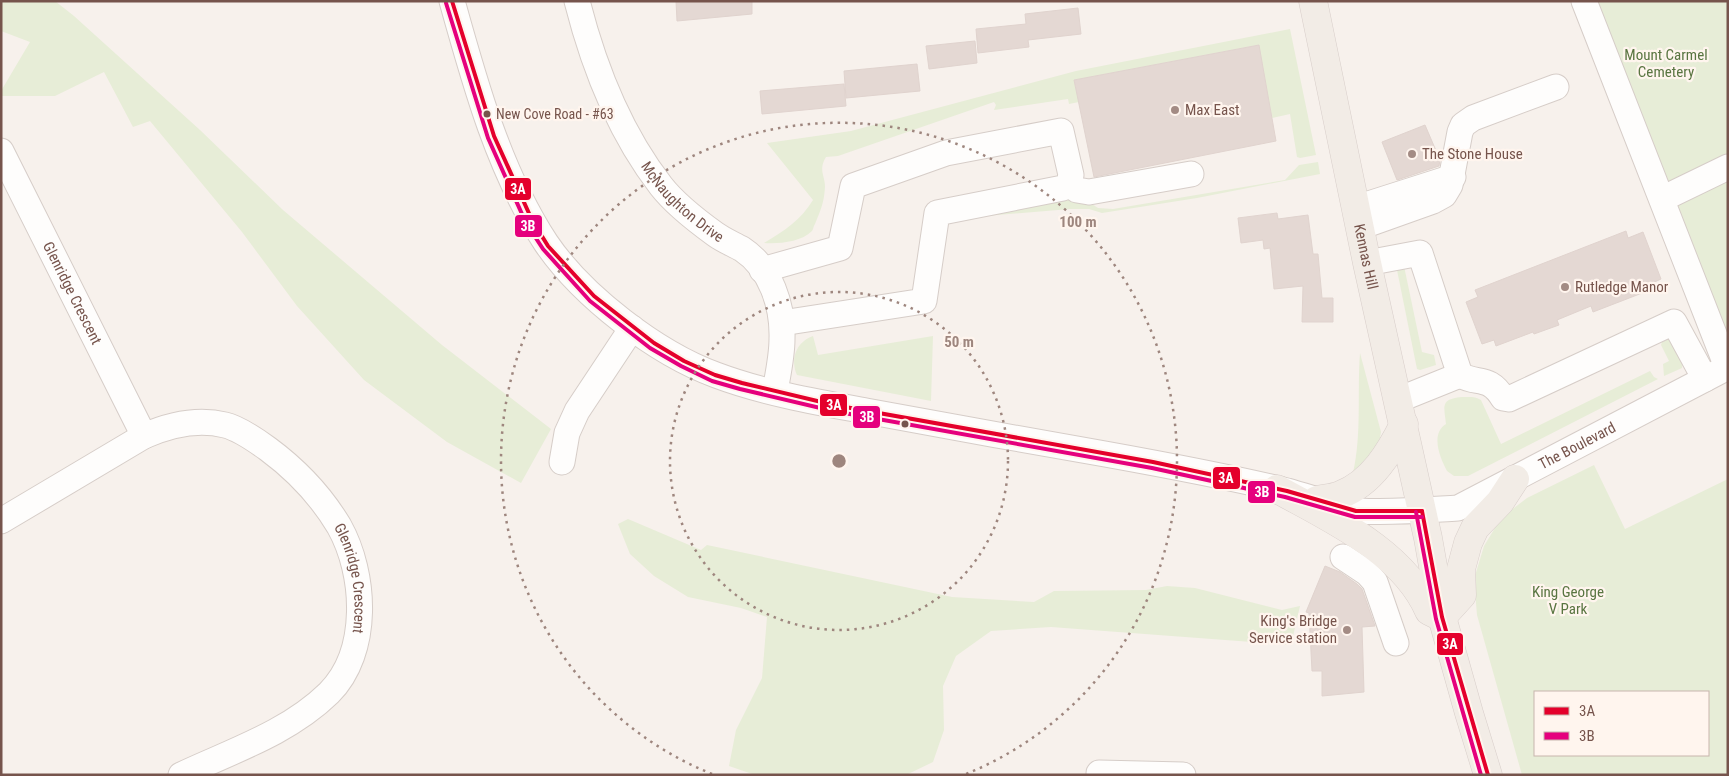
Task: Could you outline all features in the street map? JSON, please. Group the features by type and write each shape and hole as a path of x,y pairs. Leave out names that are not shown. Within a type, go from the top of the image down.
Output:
{"main road":[{"name":"Kennas Hill","path":"1313,1 1367,263 1422,511 1442,617 1468,713 1488,775"},
{"path":"1317,500 1339,496 1352,489 1373,472 1385,459 1401,412"},
{"path":"1277,489 1345,526 1378,550 1408,576 1422,595 1429,611 1442,617 1462,595 1461,569 1468,543 1475,528 1500,502 1515,479"}],"street":[{"name":"The Boulevard","path":"452,1 494,136 532,220 548,246 594,296 632,328 684,361 715,375 775,392 889,416 1154,462 1277,489 1356,511 1422,511 1458,508 1728,367"},
{"name":"McNaughton Drive","path":"577,1 593,57 612,106 633,147 662,188 716,234 744,250 762,270 776,295 782,323 782,341 775,392"},
{"path":"1584,1 1728,367"},
{"path":"1358,217 1452,177 1460,132 1464,125 1473,118 1556,87"},
{"path":"762,270 840,248 853,186 946,153 1062,131 1071,175 1069,183 1063,188 937,214 924,301 782,323"},
{"name":"Glenridge Crescent","path":"1,151 144,436"},
{"path":"1662,199 1728,167"},
{"path":"1069,183 1078,190 1089,192 1191,174"},
{"path":"1367,263 1420,252 1460,375 1465,378 1488,382 1503,398 1509,399 1674,322 1705,380"},
{"path":"562,462 567,433 577,411 632,328"},
{"path":"1401,412 1460,375"},
{"name":"Glenridge Crescent","path":"1,521 144,436 167,426 193,422 226,425 258,442 286,462 312,489 338,526 348,547 354,571 359,600 358,630 354,650 345,671 329,692 303,714 266,737 181,775"},
{"path":"1354,533 1340,564 1367,572 1375,582 1396,643"},
{"path":"1099,773 1183,775"}],"green space":[{"path":"1,1 55,1 200,130 283,210 442,345 551,429 521,483 447,442 364,380 297,306 242,232 150,121 133,127 104,72 55,96 1,96 1,91 30,42 1,31"},
{"name":"Mount Carmel Cemetery","path":"1573,1 1728,1 1728,346"},
{"path":"1290,29 1316,155 1297,157 1290,114 1272,118 1258,45 1074,80 1079,102 1069,104 1068,99 994,110 996,105 994,102 838,156 826,157 822,165 825,187 824,197 812,231 796,240 783,243 764,243 791,225 813,200 767,143 851,131 1076,71"},
{"path":"1318,162 1320,174 1197,198 1102,213 1089,209 1070,209 949,219 1081,198 1098,208 1113,209 1285,180 1299,165"},
{"path":"1404,266 1422,352 1434,355 1436,365 1420,370 1417,369 1397,270"},
{"path":"813,336 818,355 933,336 931,401 797,375 794,363 796,352 802,342"},
{"path":"1669,339 1675,344 1679,352 1682,368 1664,376 1663,364 1669,361 1661,345 1662,342"},
{"path":"1360,353 1381,432 1378,448 1366,463 1353,473 1358,428"},
{"path":"1650,371 1658,379 1468,476 1454,476 1444,466 1437,440 1441,428 1446,424 1444,408 1445,404 1450,400 1470,397 1481,400 1501,444"},
{"name":"King George V Park","path":"1594,465 1625,529 1728,479 1728,775 1522,775 1477,615 1474,579 1484,546 1501,518 1527,498"},
{"path":"628,519 701,550 707,545 952,597 1034,602 1054,591 1146,590 1167,586 1195,588 1282,610 1300,606 1291,645 1051,627 991,631 956,656 943,686 944,730 933,762 906,775 755,775 729,766 736,730 762,678 767,617 741,608 688,597 654,576 630,554 618,524"}],"building":[{"path":"676,1 752,1 752,14 677,21"},
{"path":"1078,8 1081,34 1028,40 1029,47 978,53 976,29 1026,24 1025,14"},
{"path":"975,41 977,63 929,69 926,46"},
{"name":"Max East","path":"1259,45 1276,141 1094,177 1074,80"},
{"path":"917,64 920,91 846,98 844,71"},
{"path":"844,84 846,106 762,114 760,91"},
{"name":"The Stone House","path":"1425,125 1440,160 1439,166 1397,180 1382,142"},
{"path":"1277,213 1278,219 1308,215 1313,254 1318,254 1322,298 1333,298 1333,322 1302,322 1303,286 1274,289 1270,248 1264,249 1263,240 1241,243 1238,218"},
{"name":"Rutledge Manor","path":"1626,231 1628,238 1643,232 1661,279 1648,285 1650,290 1593,312 1591,306 1557,320 1559,325 1534,334 1533,332 1496,346 1494,340 1482,344 1466,302 1478,297 1475,290"},
{"name":"King's Bridge Service station","path":"1325,566 1340,572 1362,589 1375,626 1362,627 1364,692 1322,696 1322,671 1312,671 1309,613 1306,612"}],"transit line":[{"name":"3A","path":"452,1 494,136 532,220 548,246 594,296 654,343 684,361 715,375 742,383 834,405 1153,462 1287,491 1356,511 1422,511"},
{"name":"3B","path":"446,3 488,138 526,223 543,249 590,301 650,348 681,366 712,381 833,411 1152,468 1285,497 1355,517 1422,517"},
{"name":"3A","path":"1422,511 1442,617 1488,775"},
{"name":"3B","path":"1416,512 1436,619 1481,775"}],"place":[{"name":"Max East","path":"1175,110"},
{"name":"New Cove Road - #63","path":"487,114"},
{"name":"The Stone House","path":"1412,154"},
{"name":"Rutledge Manor","path":"1565,287"},
{"name":"King's Bridge Service station","path":"1347,630"}]}
